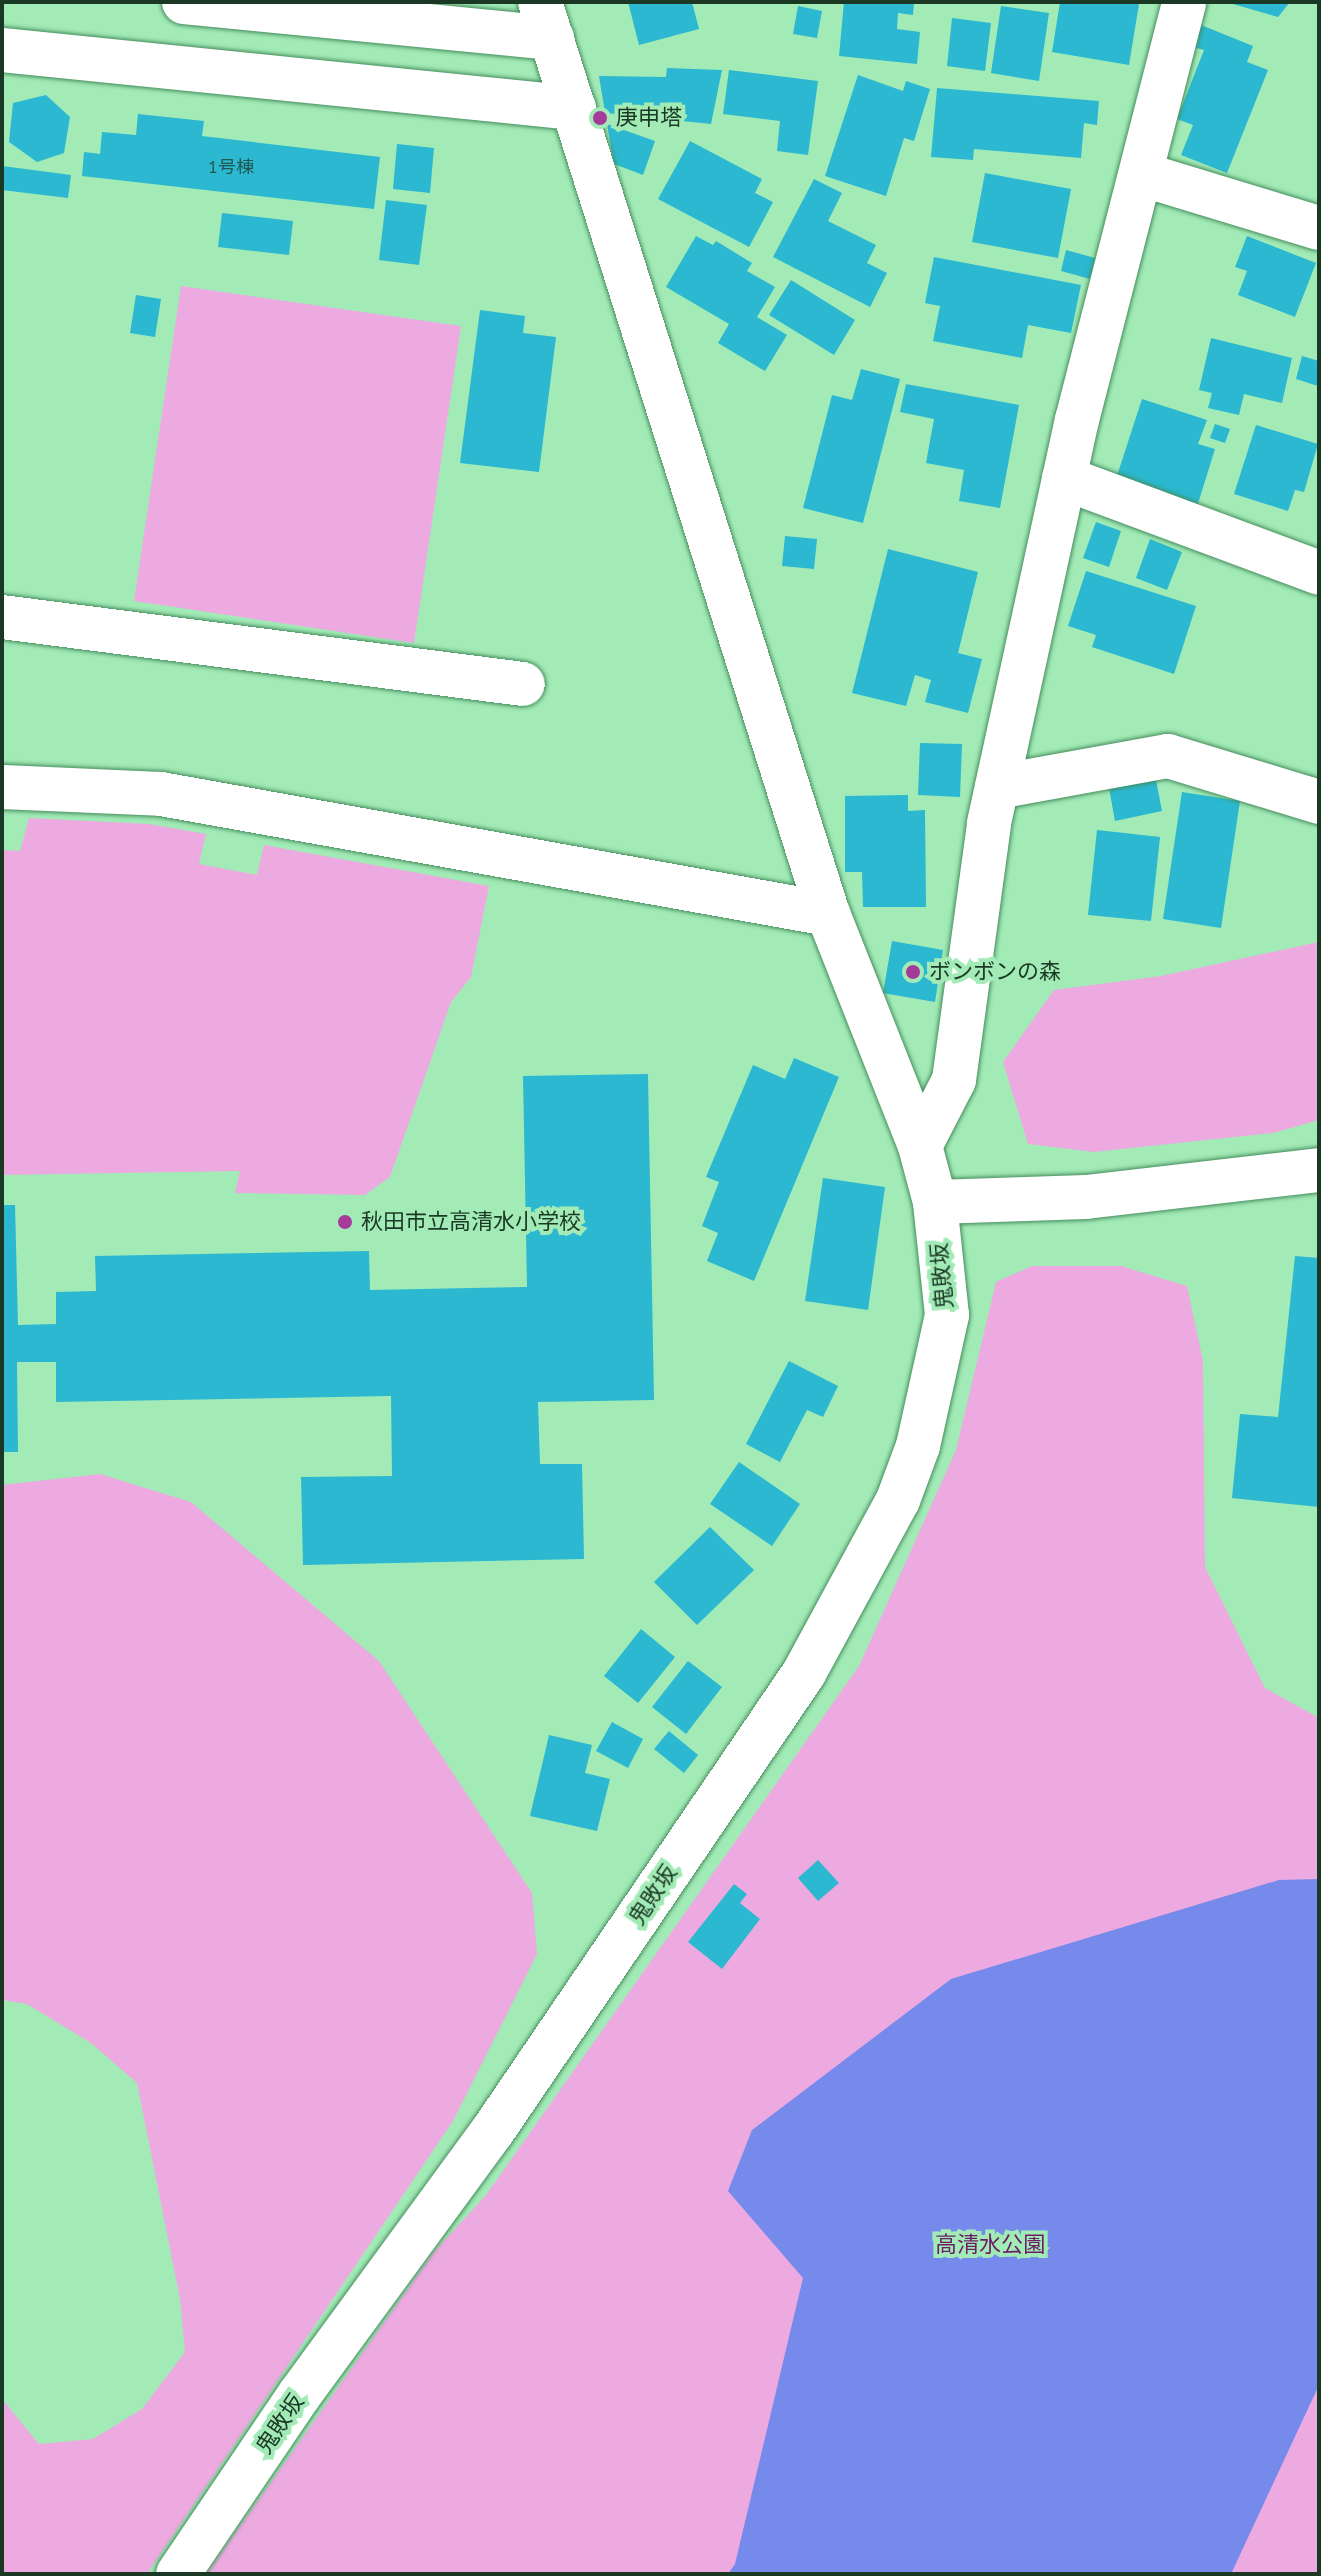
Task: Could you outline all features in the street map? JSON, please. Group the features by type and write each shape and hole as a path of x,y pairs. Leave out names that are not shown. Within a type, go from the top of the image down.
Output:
{"street":[{"path":"184,2 546,20"},
{"path":"920,1146 954,1080 997,787 1064,478 1184,2"},
{"name":"鬼敗坂","path":"178,2574 300,2394 492,2132 811,1660 898,1500 918,1446 947,1315 935,1202 920,1146 828,914 546,20"},
{"path":"2,50 574,108"},
{"path":"1141,174 1319,228"},
{"path":"1064,478 1319,573"},
{"path":"2,617 523,684"},
{"path":"997,787 1168,756 1319,802"},
{"path":"2,787 161,794 828,914"},
{"path":"935,1202 1086,1197 1319,1170"}],"green space":[{"path":"181,286 461,326 414,643 134,601"},
{"path":"29,818 149,824 206,834 199,864 257,875 264,845 489,886 471,977 451,1002 390,1177 365,1195 235,1193 240,1171 2,1175 2,850 20,851"},
{"path":"1319,942 1319,1120 1273,1133 1094,1152 1028,1144 1003,1062 1054,990 1161,976"},
{"name":"高清水公園","path":"1032,1266 1121,1266 1187,1286 1203,1361 1205,1567 1265,1688 1319,1718 1319,2574 206,2574 433,2253 486,2195 859,1666 956,1450 996,1282"},
{"path":"100,1474 191,1502 379,1661 532,1893 537,1954 453,2121 147,2574 2,2574 2,2399 39,2444 93,2439 142,2409 185,2352 180,2299 137,2083 91,2043 27,2004 2,2000 2,1485"}],"water":[{"path":"1319,1879 1319,2385 1231,2574 728,2574 735,2564 803,2278 728,2191 752,2130 951,1979 1279,1880"}],"building":[{"path":"628,2 692,2 699,29 639,45"},
{"path":"844,2 914,2 913,15 898,13 897,29 920,32 917,64 839,56"},
{"path":"1060,2 1139,4 1129,65 1052,52"},
{"path":"1226,2 1290,2 1278,17"},
{"path":"798,6 822,11 817,38 793,34"},
{"path":"1001,6 1049,13 1039,81 991,73"},
{"path":"952,18 991,23 985,71 947,66"},
{"path":"1201,25 1253,46 1247,62 1268,70 1227,173 1181,155 1193,125 1177,119 1204,50 1193,47"},
{"path":"667,68 722,70 711,124 605,113 599,76 666,77"},
{"path":"729,70 818,81 808,155 777,151 780,121 723,114"},
{"path":"858,75 903,91 906,81 930,89 914,141 904,138 886,196 825,176"},
{"path":"937,88 1099,101 1097,125 1084,123 1081,158 974,149 973,160 931,157"},
{"path":"46,95 70,117 64,153 37,162 9,142 13,103"},
{"path":"138,114 204,121 202,136 380,157 374,209 82,176 84,152 100,154 102,132 136,135"},
{"path":"607,124 655,141 643,175 614,164"},
{"path":"690,141 762,179 755,193 773,202 749,247 658,199"},
{"path":"397,144 434,148 430,193 393,189"},
{"path":"2,166 71,175 68,198 2,190"},
{"path":"985,173 1071,189 1058,258 972,242"},
{"path":"814,179 842,193 828,221 876,245 867,263 887,273 870,307 773,257"},
{"path":"386,200 427,205 419,265 379,260"},
{"path":"222,213 293,221 289,255 218,247"},
{"path":"696,236 713,245 716,241 752,263 747,271 775,287 757,317 787,335 765,371 718,343 729,324 666,287"},
{"path":"1247,236 1316,263 1295,317 1238,295 1247,271 1235,267"},
{"path":"1066,250 1095,258 1090,279 1061,271"},
{"path":"934,257 1081,285 1071,333 1028,325 1022,358 933,341 940,306 925,303"},
{"path":"791,280 855,320 834,355 769,315"},
{"path":"136,295 161,299 155,337 130,333"},
{"path":"480,310 525,316 523,333 556,337 539,472 460,463"},
{"path":"1211,338 1292,358 1282,403 1244,394 1239,415 1208,408 1212,393 1199,390"},
{"path":"1302,356 1319,361 1318,386 1296,379"},
{"path":"861,369 900,379 863,523 803,508 832,395 852,400"},
{"path":"906,384 1019,405 1000,508 959,501 964,470 926,463 934,419 900,412"},
{"path":"1142,399 1207,420 1198,444 1215,449 1196,510 1114,485"},
{"path":"1215,424 1230,429 1225,443 1210,438"},
{"path":"1256,425 1318,444 1304,492 1295,490 1288,511 1234,494"},
{"path":"1096,522 1121,531 1109,567 1083,558"},
{"path":"785,536 817,539 814,569 782,566"},
{"path":"1150,539 1182,552 1167,590 1136,578"},
{"path":"888,549 978,572 958,653 982,659 968,713 925,702 931,680 915,675 906,706 852,693"},
{"path":"1086,571 1196,606 1174,674 1092,647 1096,635 1068,626"},
{"path":"920,743 962,744 960,797 918,795"},
{"path":"1156,780 1162,811 1115,821 1109,788"},
{"path":"1182,792 1240,801 1221,928 1163,919"},
{"path":"908,795 908,811 925,810 926,907 863,907 862,872 845,872 845,796"},
{"path":"1097,830 1160,837 1151,921 1088,915"},
{"name":"ボンボンの森","path":"892,941 943,950 935,1002 883,993"},
{"path":"794,1058 839,1077 754,1281 707,1261 718,1233 702,1226 719,1182 706,1177 753,1065 785,1079"},
{"path":"648,1074 654,1400 538,1402 540,1464 582,1464 584,1559 303,1565 301,1477 392,1476 391,1396 56,1402 56,1362 17,1362 18,1452 2,1452 2,1205 15,1205 18,1325 56,1324 56,1292 96,1291 95,1256 369,1251 370,1290 527,1287 523,1076"},
{"path":"823,1178 885,1187 868,1310 805,1301"},
{"path":"1295,1256 1319,1258 1319,1507 1232,1498 1240,1414 1278,1417"},
{"path":"789,1361 838,1386 823,1417 807,1410 780,1462 746,1444"},
{"path":"739,1462 800,1504 772,1546 710,1504"},
{"path":"710,1527 754,1570 697,1625 654,1582"},
{"path":"641,1629 675,1657 638,1703 604,1676"},
{"path":"688,1661 722,1687 686,1734 652,1707"},
{"path":"612,1722 643,1739 628,1768 596,1751"},
{"path":"669,1731 698,1755 684,1773 654,1749"},
{"path":"549,1735 592,1745 585,1773 610,1779 597,1831 530,1816"},
{"path":"818,1860 839,1883 818,1901 798,1878"},
{"path":"734,1884 747,1894 740,1903 760,1919 722,1969 688,1942"}],"place":[{"name":"庚申塔","path":"600,118"},
{"name":"ボンボンの森","path":"913,972"},
{"name":"秋田市立高清水小学校","path":"345,1222"}]}
